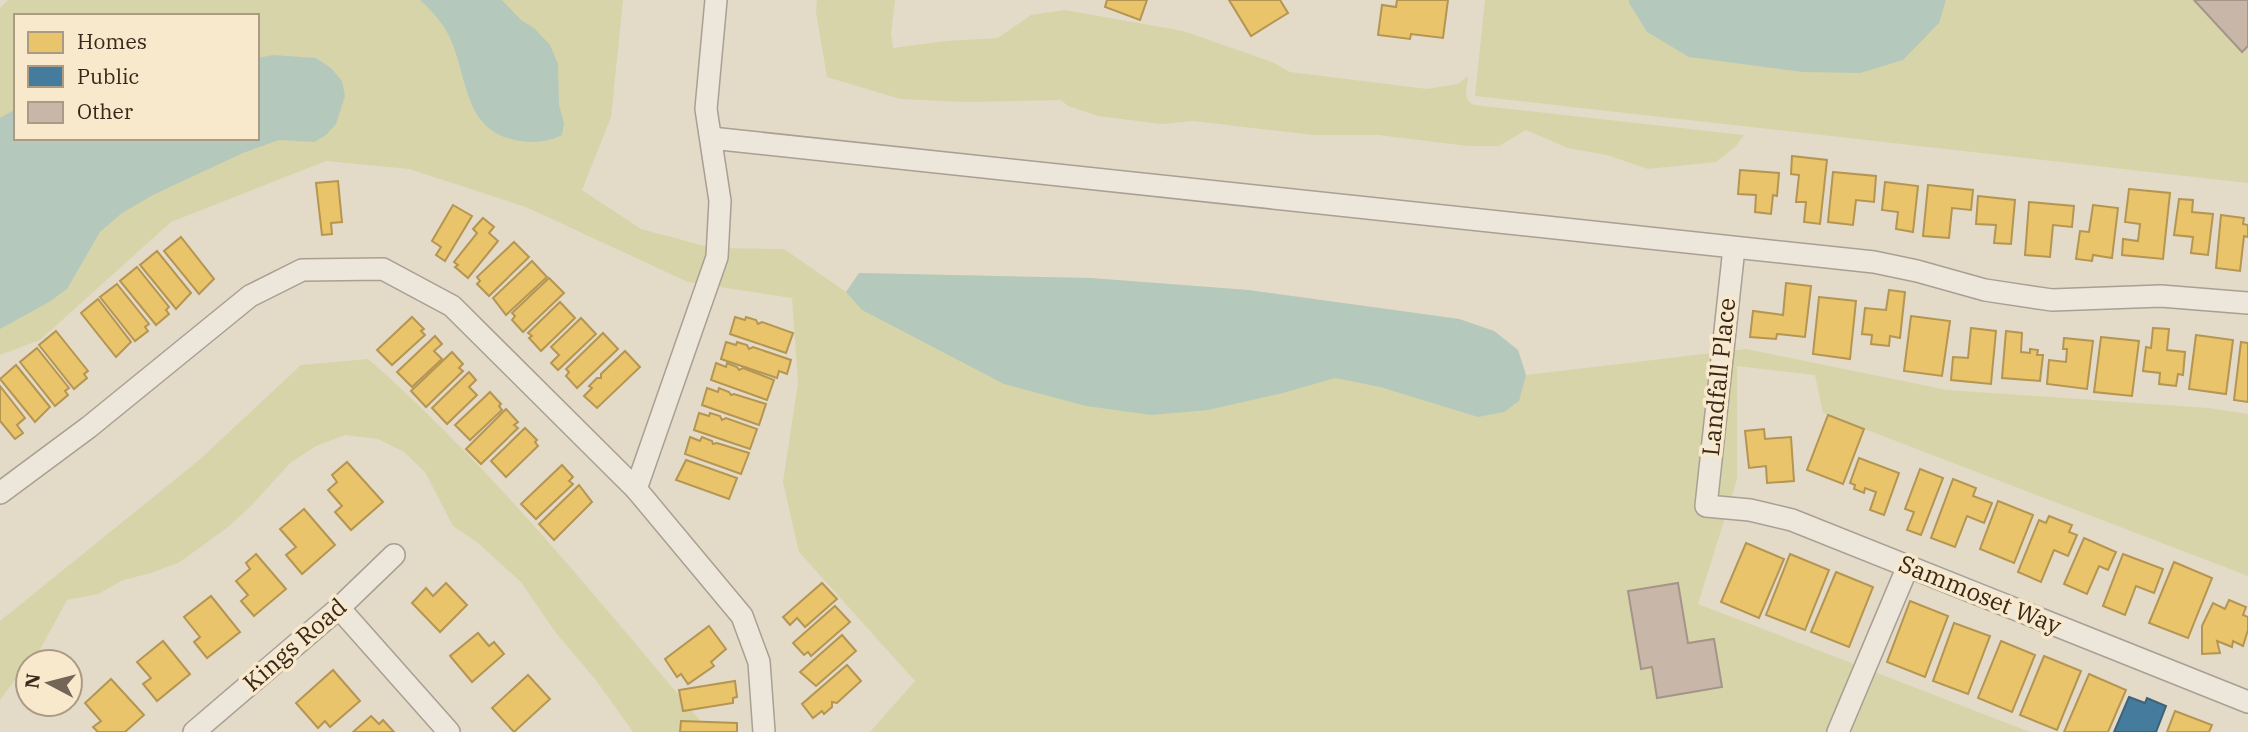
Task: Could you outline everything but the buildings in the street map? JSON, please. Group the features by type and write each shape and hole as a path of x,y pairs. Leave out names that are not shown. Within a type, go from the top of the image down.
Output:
{"street":[{"path":"636,489 717,257 720,201 706,109 716,0"},
{"path":"711,138 1874,262 1985,290 2052,300 2161,296 2248,303"},
{"name":"Landfall Place","path":"1706,506 1734,248"},
{"path":"0,493 89,428 250,296 302,270 383,269 452,306 636,489 742,616 760,662 764,732"},
{"name":"Sammoset Way","path":"1706,506 1772,514 2248,702"},
{"name":"Kings Road","path":"194,732 339,608 394,555"},
{"path":"1838,732 1908,566"},
{"path":"339,608 449,732"}],"shaded area":[{"path":"8,0 623,0 611,117 582,190 641,229 712,248 784,249 846,292 859,273 1090,278 1248,290 1459,319 1494,331 1518,350 1526,375 1746,349 1947,390 2208,408 2248,414 2248,576 1823,413 1815,375 1737,366 1737,479 1698,604 2030,732 870,732 915,681 799,552 783,482 798,383 792,298 688,282 526,207 409,169 326,161 171,222 40,340 0,355 0,8"},
{"path":"420,0 502,0 521,20 534,28 550,45 558,64 559,105 564,123 562,135 542,141 520,141 501,136 488,127 471,102 447,33"},
{"path":"817,0 895,0 891,33 893,48 998,38 1031,15 1065,10 1183,31 1272,62 1290,72 1427,89 1458,84 1468,76 1467,97 1474,105 1744,135 1736,146 1716,162 1648,169 1607,155 1568,148 1526,130 1499,146 1468,146 1378,135 1313,135 1193,121 1161,124 1098,116 1068,106 1061,100 966,102 900,99 827,77 816,12"},
{"path":"1485,0 2248,0 2248,183 1475,96"},
{"path":"1629,0 1946,0 1939,23 1903,60 1860,73 1803,72 1689,57 1647,32"},
{"path":"273,55 316,58 331,68 342,81 345,96 336,124 326,135 314,142 279,140 243,153 155,194 122,213 100,232 67,289 0,329 0,118 14,110 14,140 259,140 259,58"},
{"path":"859,273 1090,278 1248,290 1459,319 1494,331 1518,350 1526,375 1519,401 1504,412 1478,417 1380,387 1335,378 1208,410 1151,415 1086,406 1004,384 862,310 846,292"},
{"path":"368,359 460,446 503,492 710,732 633,732 595,679 556,633 521,582 478,543 453,526 425,472 404,452 378,439 345,435 316,446 290,463 228,527 180,562 123,580 98,594 67,600 41,648 14,648 14,681 0,700 0,621 198,461 301,365"}]}
